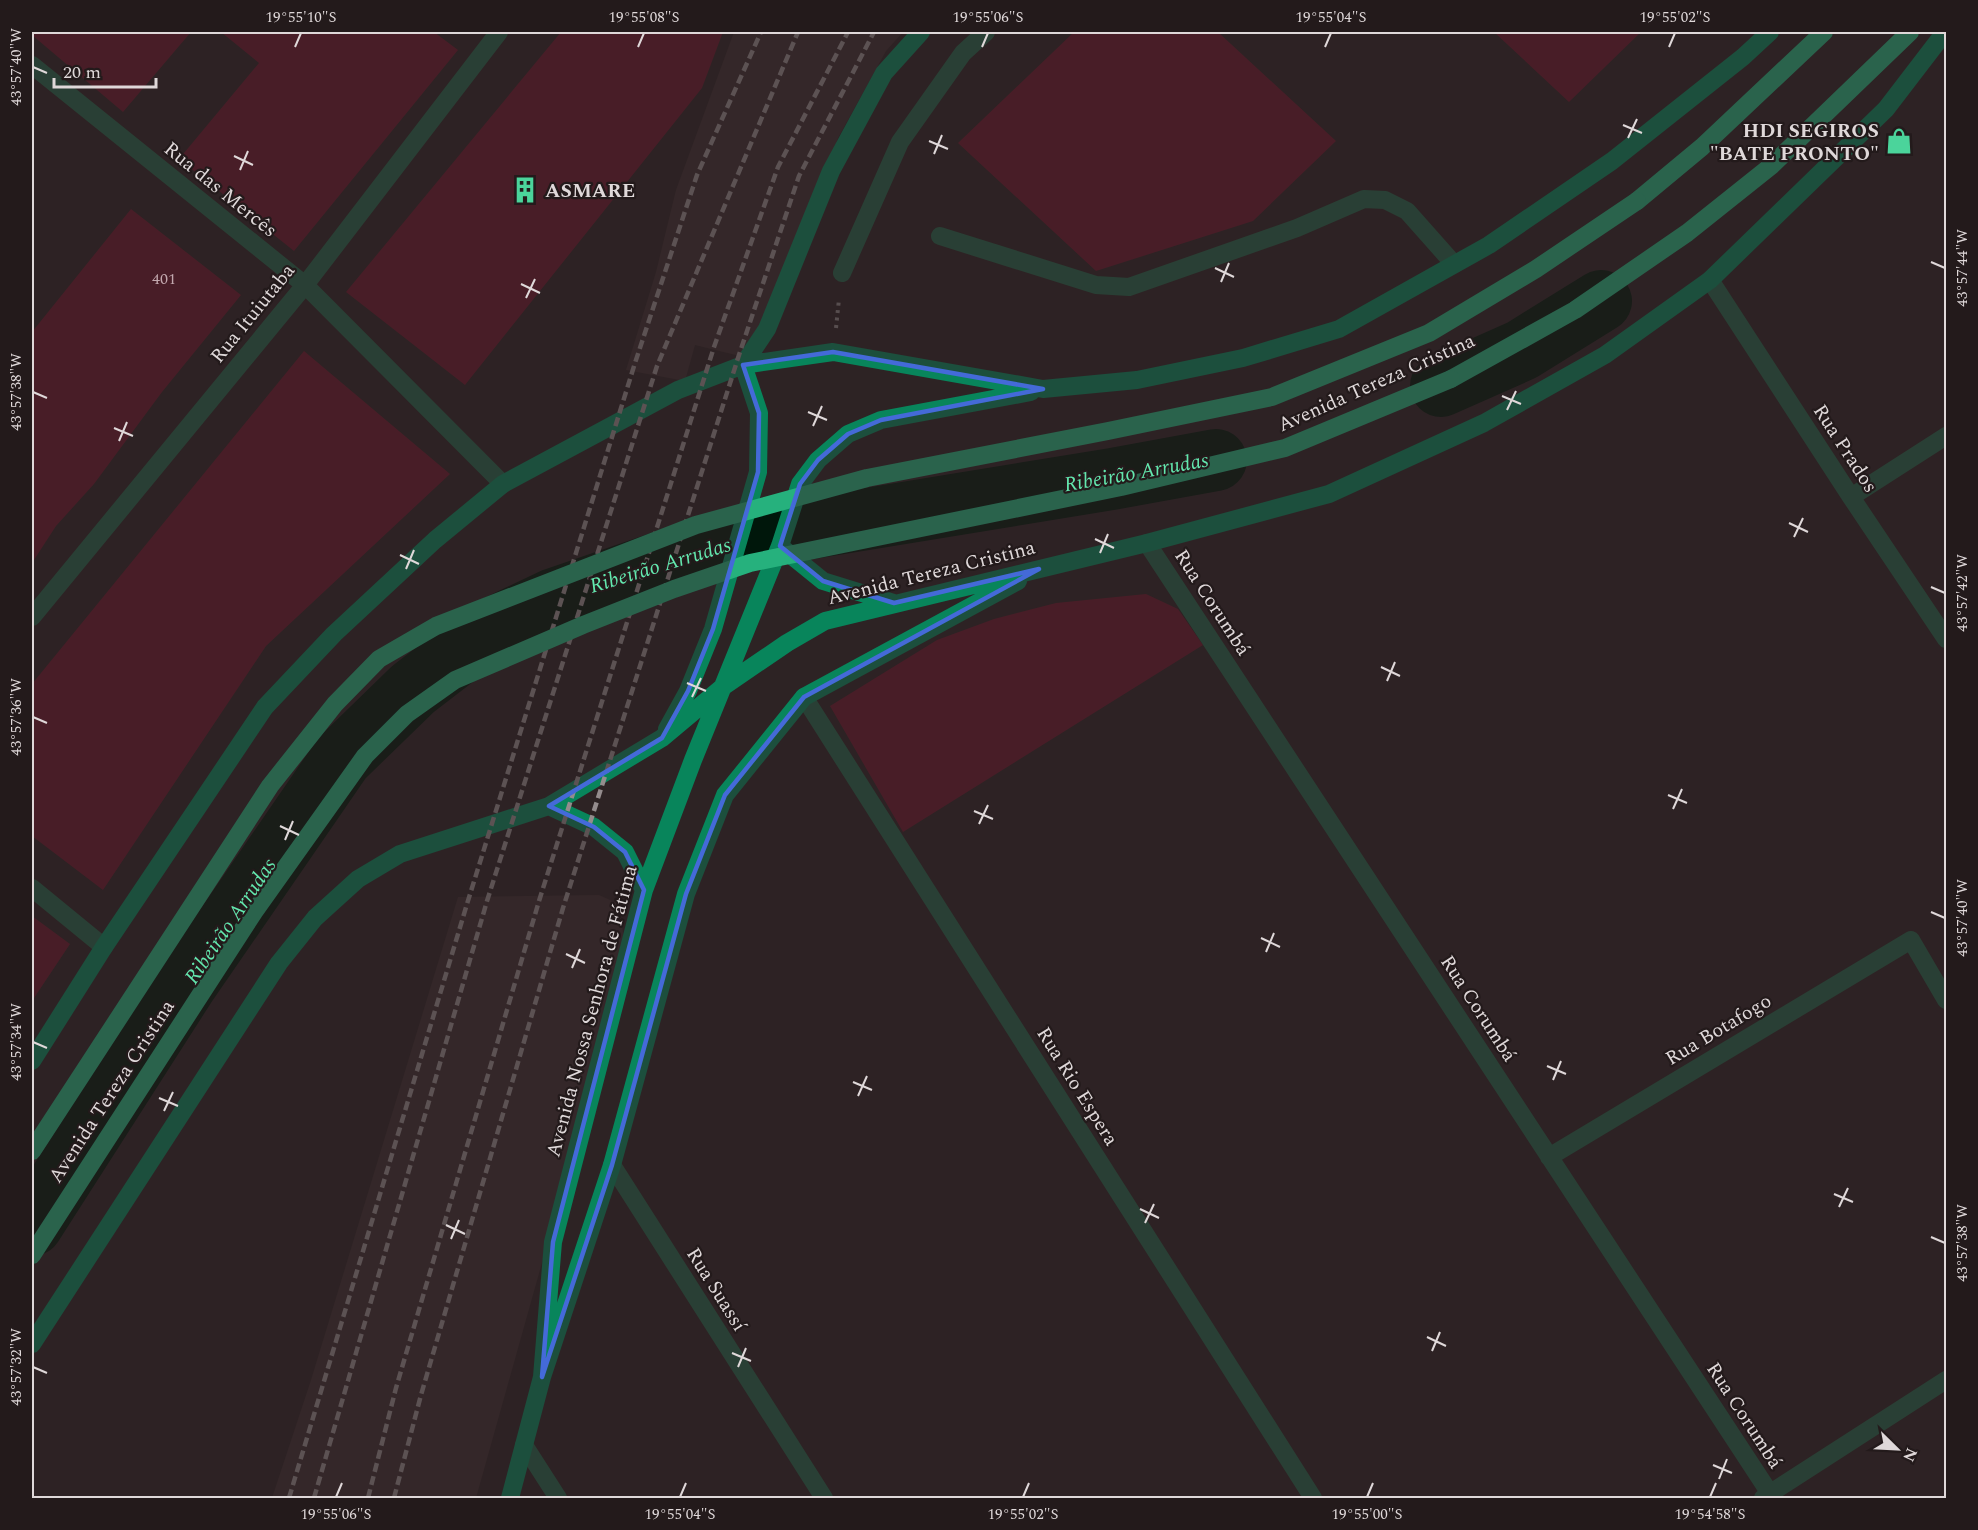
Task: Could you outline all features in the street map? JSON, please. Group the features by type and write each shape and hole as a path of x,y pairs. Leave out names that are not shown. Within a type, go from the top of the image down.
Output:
{"highway":[{"name":"Avenida Tereza Cristina","path":"32,1151 270,786 335,704 379,659 436,626 696,525 867,478 1272,397 1429,333 1536,268 1638,201 1702,147 1824,32"},
{"name":"Avenida Tereza Cristina","path":"32,1256 254,912 365,756 407,714 455,680 583,625 750,563 1121,487 1285,448 1451,379 1575,310 1687,233 1771,166 1910,32"}],"main road":[{"path":"743,365 767,329 831,171 884,73 921,32"},
{"path":"32,1061 104,946 266,707 342,626 435,540 503,484 678,390 743,365 834,352 1043,389 1137,380 1243,358 1340,328 1489,245 1612,161 1743,57 1770,32"},
{"name":"Avenida Tereza Cristina","path":"32,1344 279,963 315,918 358,879 400,854 549,806 662,738 724,686 786,643 825,621 1148,543 1329,494 1484,423 1605,355 1710,280 1886,109 1945,32"},
{"path":"662,738 688,691 713,629 758,472 759,413 743,365"},
{"name":"Avenida Nossa Senhora de Fátima","path":"542,1377 553,1242 644,890 693,760 780,546 800,484 818,460 848,434 881,420 1043,389"},
{"path":"780,546 823,581 894,603"},
{"name":"Avenida Nossa Senhora de Fátima","path":"510,1498 542,1377 612,1165 686,894 725,795 804,697 1039,569"},
{"path":"549,806 594,827 625,852 644,890"}],"street":[{"path":"842,273 900,142 963,53 986,32"},
{"name":"Rua Ituiutaba","path":"32,616 304,285 491,34"},
{"name":"Rua das Mercês","path":"32,65 304,285 503,484"},
{"path":"940,236 1096,285 1129,287 1297,228 1364,198 1385,200 1407,211 1454,264"},
{"name":"Rua Prados","path":"1710,280 1851,497 1947,639"},
{"path":"1851,497 1947,436"},
{"name":"Rua Corumbá","path":"1148,543 1549,1156 1768,1497"},
{"name":"Rua Rio Espera","path":"804,697 1313,1498"},
{"path":"32,888 104,946"},
{"name":"Rua Botafogo","path":"1549,1156 1911,940 1947,1000"},
{"name":"Rua Suassí","path":"612,1165 824,1498"},
{"path":"1768,1497 1947,1380"},
{"path":"524,1445 558,1498"}],"path":[{"path":"834,352 842,273"}],"highlighted area":[{"path":"833,352 1043,389 881,420 848,434 818,460 800,484 780,546 823,581 894,603 1039,569 804,697 725,795 686,894 612,1165 542,1377 553,1242 644,890 625,852 594,827 549,806 662,738 688,691 713,629 758,472 759,413 743,365"}],"shaded area":[{"path":"734,32 903,32 886,51 838,138 752,359 695,345 685,381 626,370 656,272 676,190"},
{"path":"599,895 619,904 624,939 614,1006 476,1498 272,1498 311,1380 458,897"}],"building":[{"path":"32,32 191,32 123,112 32,35"},
{"path":"221,32 434,32 458,50 294,251 179,159 259,63"},
{"name":"ASMARE","path":"561,32 723,32 702,88 465,385 346,292"},
{"path":"1074,32 1218,32 1336,141 1253,221 1096,271 958,143"},
{"path":"1494,32 1641,32 1569,102"},
{"path":"131,209 241,295 162,392 94,484 56,526 32,563 32,332"},
{"path":"304,351 450,474 266,646 103,890 32,836 32,684"},
{"path":"1146,594 1178,609 1203,645 903,832 830,706 937,640 994,619 1056,603"},
{"path":"32,916 70,944 32,1001"}],"waterway":[{"name":"Ribeirão Arrudas","path":"1441,386 1522,350 1601,301"},
{"name":"Ribeirão Arrudas","path":"32,1225 185,986 342,758 413,689 491,629 554,599 714,544 1216,460"}],"railway":[{"path":"289,1498 467,904 635,363 697,175 761,32"},
{"path":"314,1498 487,901 657,366 798,32"},
{"path":"368,1498 396,1388 539,901 714,347 778,167 848,32"},
{"path":"394,1498 421,1395 563,908 739,355 799,176 874,32"}],"place":[{"name":"HDI SEGIROS \"BATE PRONTO\"","path":"1899,141"},
{"name":"ASMARE","path":"525,190"}]}
